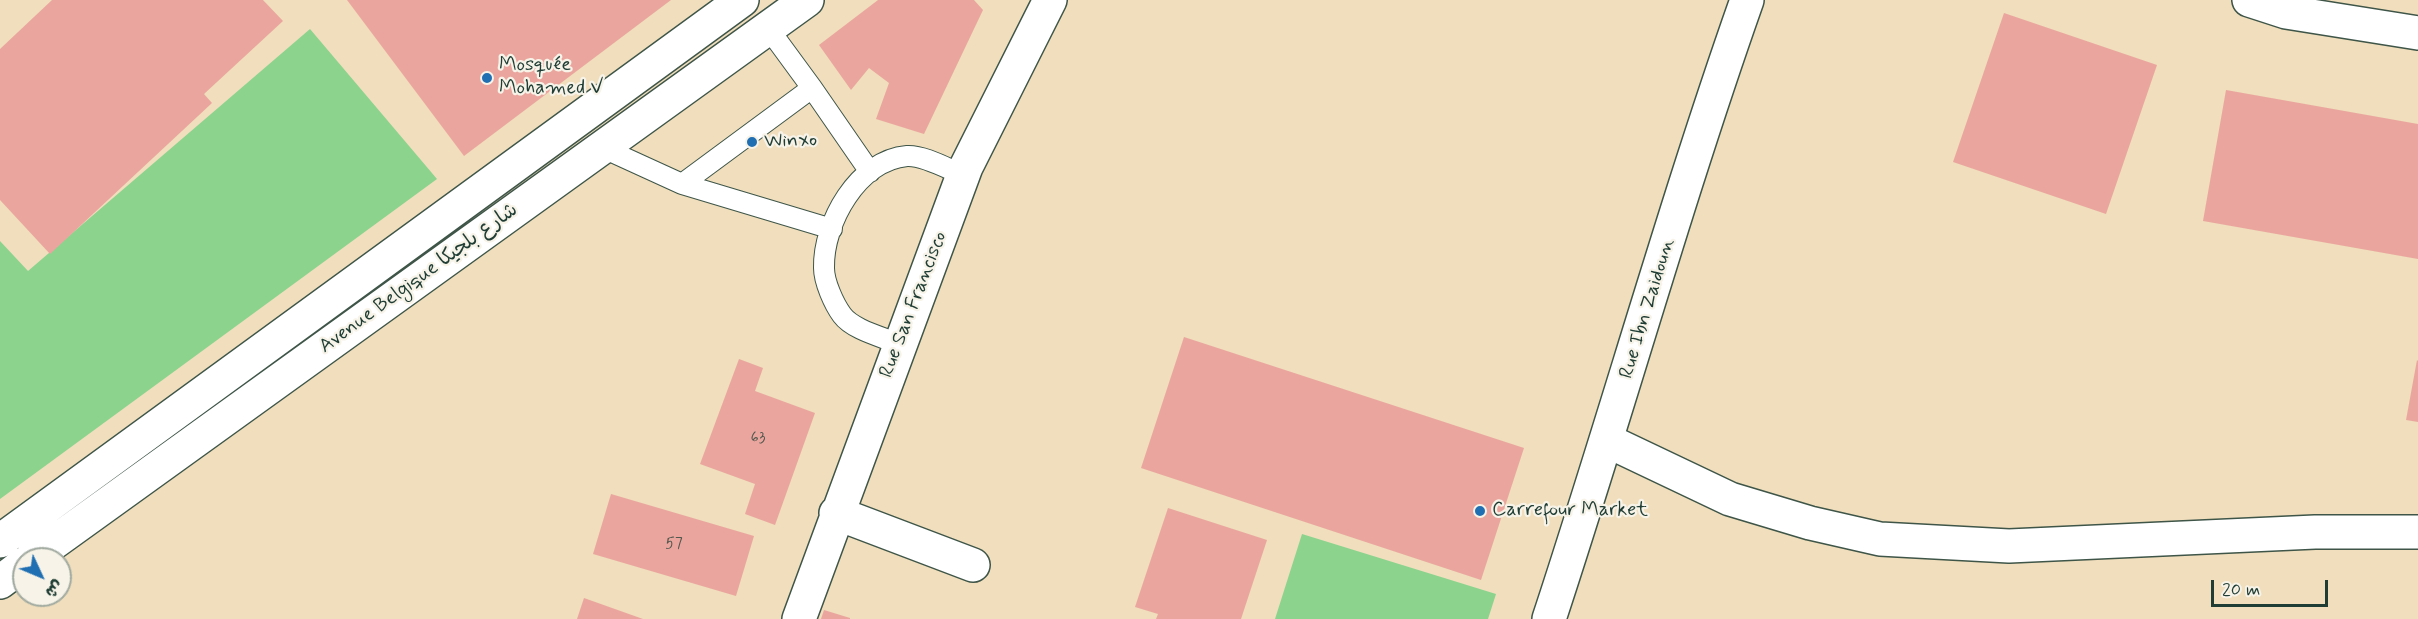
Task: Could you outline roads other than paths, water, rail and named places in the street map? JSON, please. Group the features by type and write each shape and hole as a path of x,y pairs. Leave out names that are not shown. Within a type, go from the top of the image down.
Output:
{"street":[{"name":"Avenue Belgique شارع بلجيكا","path":"0,541 742,0"},
{"name":"Avenue Belgique شارع بلجيكا","path":"48,547 807,0"},
{"name":"Rue San Francisco","path":"799,619 836,513 963,175 1050,0"},
{"name":"Rue Ibn Zaidoun","path":"1549,619 1608,441 1713,98 1747,0"},
{"path":"2249,0 2286,12 2418,33"},
{"path":"1608,441 1730,499 1810,523 1880,539 2010,546 2291,533 2418,532"},
{"path":"836,513 973,565"}],"lane":[{"path":"768,28 870,172"},
{"path":"682,184 812,88"},
{"path":"601,147 682,184 832,230"},
{"path":"899,344 843,317 832,296 824,270 827,238 842,206 860,181 882,162 909,156 963,175"}],"place":[{"name":"Mosquée Mohamed V","path":"487,78"},
{"name":"Winxo","path":"752,142"},
{"name":"Carrefour Market","path":"1480,511"}]}
